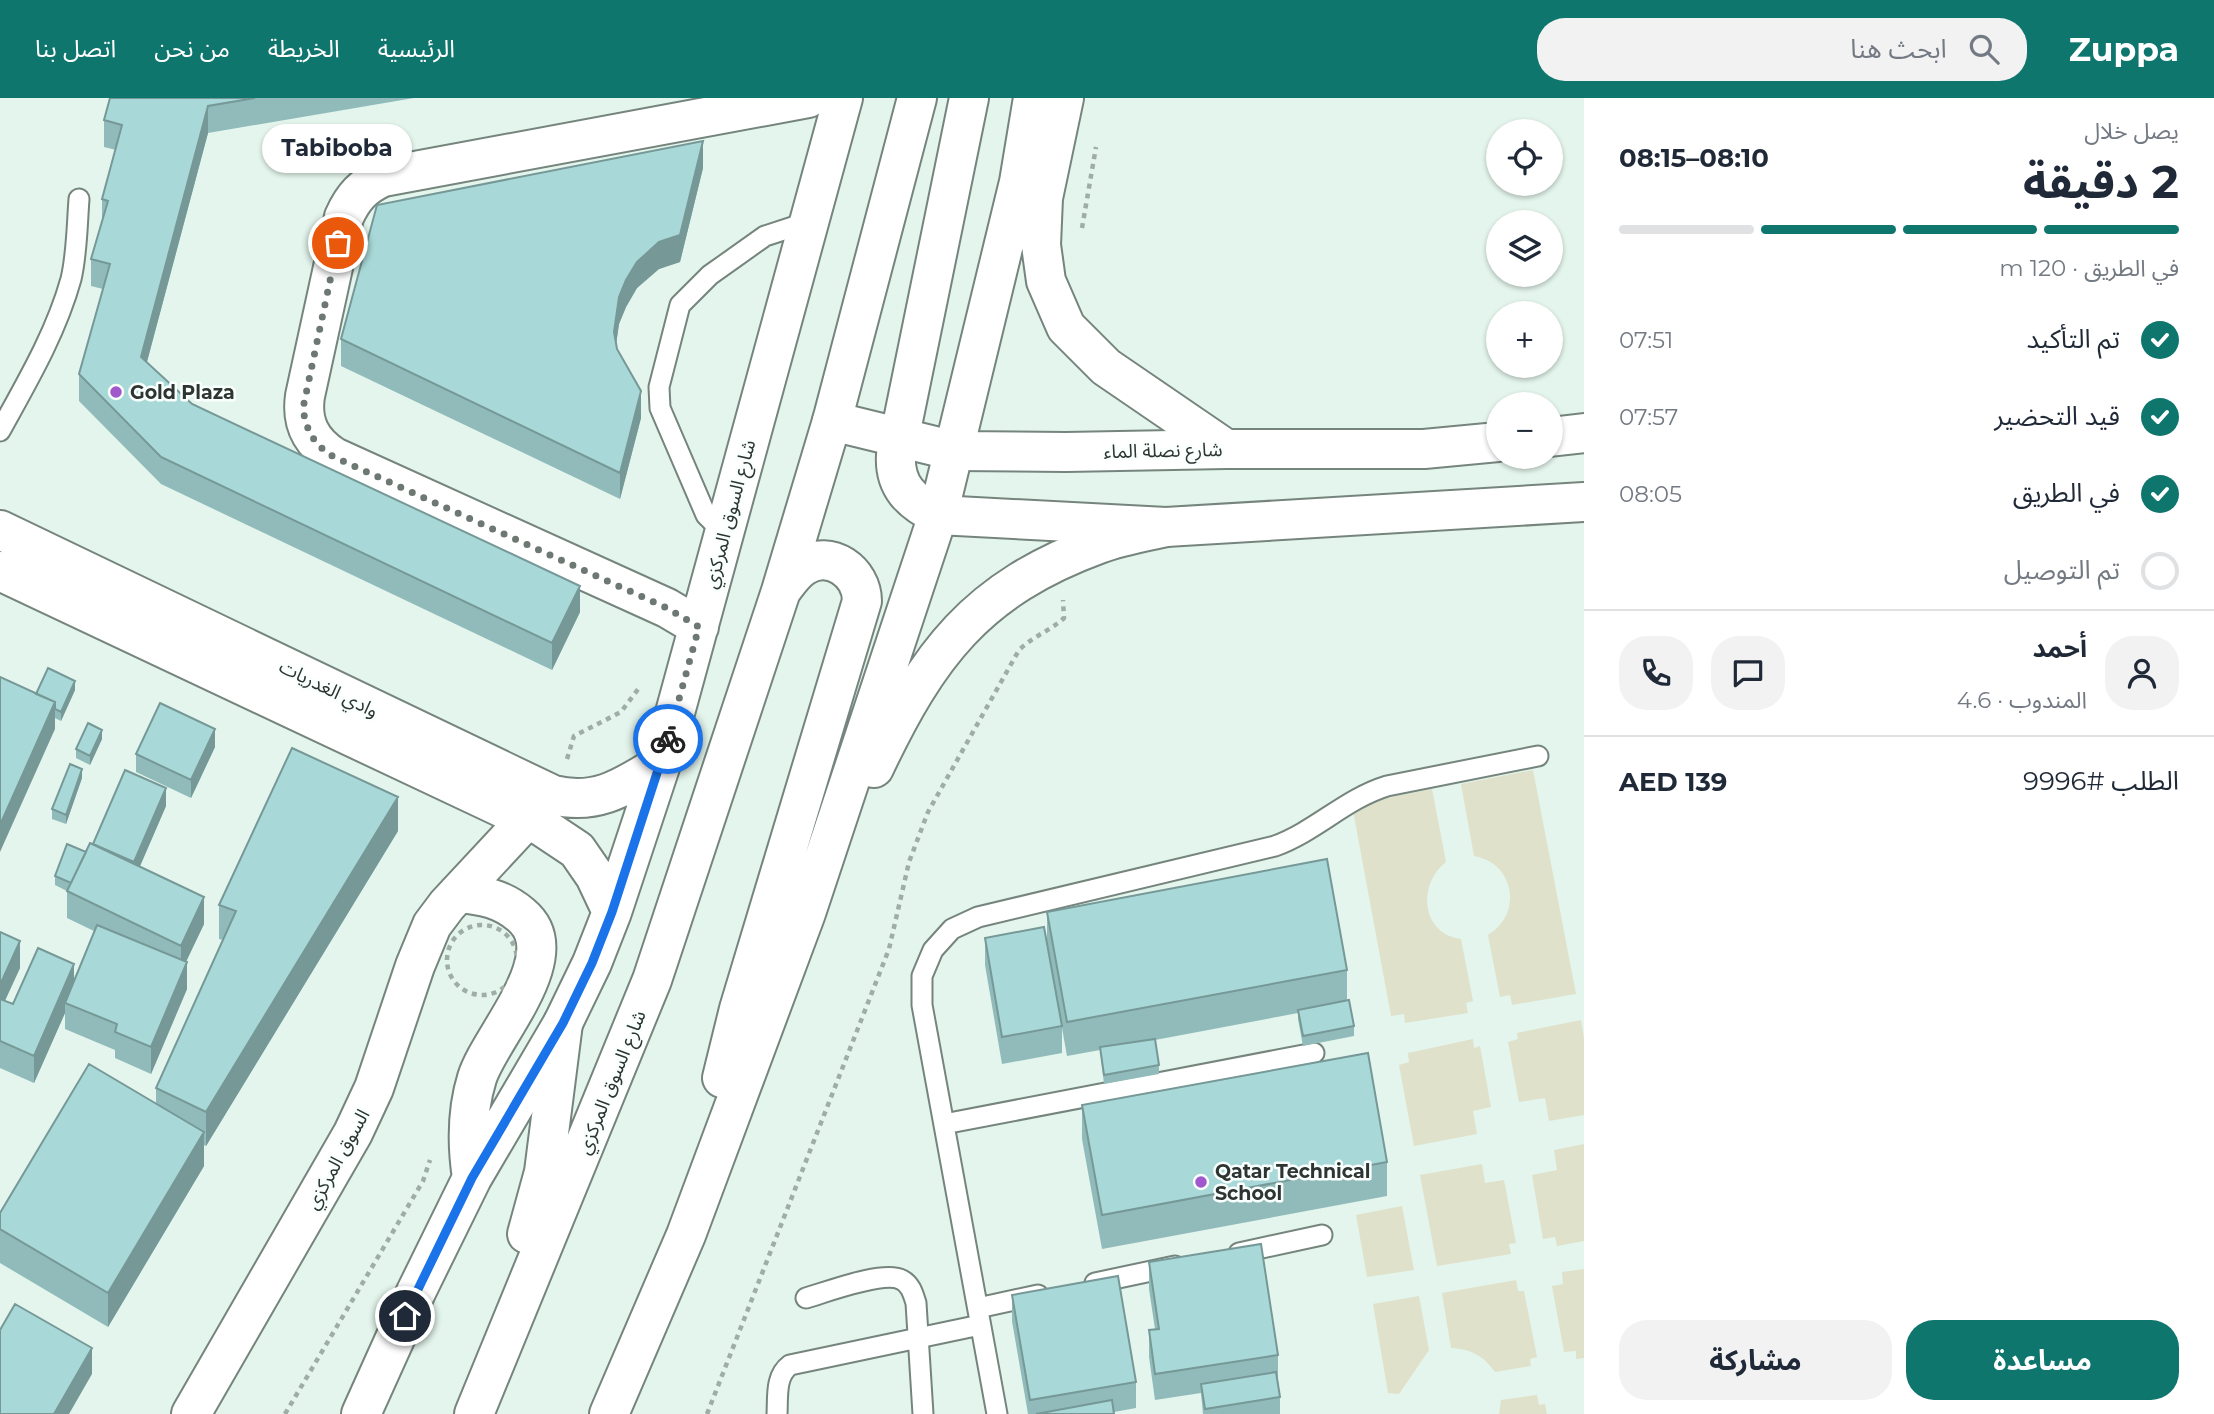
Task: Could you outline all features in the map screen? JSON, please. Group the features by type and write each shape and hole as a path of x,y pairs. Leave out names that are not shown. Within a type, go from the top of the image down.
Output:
{"street":[{"path":"699,627 667,608 323,451 308,432 303,408 304,396 344,218 358,192 370,183 383,177 808,98"},
{"name":"شارع السوق المركزي","path":"361,1414 416,1292 472,1178 563,1023 592,963 612,912 662,764 843,98"},
{"name":"شارع السوق المركزي","path":"474,1414 652,980 781,591 832,421 917,98"},
{"path":"969,98 898,436 895,464 901,486 915,502 938,515 1167,527 1584,502"},
{"path":"609,1414 686,1235 806,913 938,515 1019,182 1033,98"},
{"path":"1064,98 1043,198 1041,245 1046,282 1066,327 1106,367 1226,449"},
{"name":"شارع نصلة الماء","path":"832,421 955,451 1424,449 1486,443"},
{"path":"1563,435 1584,433"},
{"path":"806,913 890,735 916,688 947,644 982,608 1018,581 1100,544 1167,527"},
{"name":"وادي الغدريات","path":"0,529 554,795 572,800 612,793 662,764"},
{"path":"686,1235 739,1009 862,601 861,588 856,578 846,568 826,560 804,565 781,591"},
{"name":"وادي الغدريات","path":"0,571 527,819 577,850 595,876 612,912"},
{"name":"السوق المركزي","path":"191,1414 353,1133 374,1088 415,966 432,925 527,819"},
{"path":"458,893 478,894 509,905 528,920 536,937 536,963 524,993 493,1042 477,1076 471,1104 468,1155 472,1178"},
{"path":"517,1313 525,1244 544,1171 563,1023"}],"lane":[{"path":"0,431 38,362 63,303 72,276 79,199"},
{"path":"724,531 706,514 660,408 659,387 680,305 710,275 765,236 808,222"},
{"path":"997,1414 922,1005 922,976 933,950 952,929 978,917 1275,846 1314,827 1367,792 1538,756"},
{"path":"944,1124 1314,1053"},
{"path":"1216,1258 1322,1235"},
{"path":"777,1414 780,1377 783,1370 790,1365 920,1338 1064,1290 1190,1263"},
{"path":"806,1298 892,1277 904,1281 913,1290 920,1338 923,1414"}],"path":[{"path":"1080,240 1097,137"},
{"path":"707,1414 889,949 909,862 929,812 1020,650 1030,638 1064,618 1058,562"},
{"path":"484,924 500,928 514,941 518,959 514,977 501,990 483,996 468,993 454,982 447,968 448,952 455,937 468,927 484,924"},
{"path":"479,1008 483,996"},
{"path":"285,1414 423,1181 430,1157"}],"green space":[{"path":"1533,770 1576,994 1512,1005 1510,995 1500,997 1488,935 1499,926 1506,915 1510,890 1498,868 1474,856 1461,784"},
{"path":"1432,789 1446,862 1430,883 1428,907 1438,928 1461,939 1473,1001 1466,1003 1468,1013 1405,1023 1404,1014 1391,1016 1352,805"},
{"path":"1581,1020 1584,1038 1584,1115 1549,1121 1545,1098 1519,1102 1508,1042 1518,1039 1517,1033"},
{"path":"1473,1039 1474,1048 1480,1046 1491,1107 1473,1111 1477,1134 1414,1146 1399,1065 1409,1062 1408,1053"},
{"path":"1584,1144 1584,1241 1557,1246 1555,1237 1543,1239 1532,1175 1557,1170 1554,1150"},
{"path":"1482,1164 1485,1183 1504,1180 1516,1243 1509,1244 1511,1254 1437,1266 1420,1175"},
{"path":"1402,1206 1414,1270 1367,1277 1356,1215"},
{"path":"1584,1269 1584,1358 1576,1359 1576,1351 1564,1352 1552,1286 1563,1284 1562,1272"},
{"path":"1516,1280 1518,1291 1524,1291 1537,1357 1530,1359 1531,1366 1495,1372 1476,1354 1451,1348 1442,1293"},
{"path":"1419,1296 1429,1350 1399,1394 1388,1393 1373,1304"},
{"path":"1537,1395 1539,1405 1545,1404 1547,1414 1499,1414 1501,1400"}],"building":[{"name":"Gold Plaza","path":"110,98 255,98 208,106 141,357 192,404 580,586 552,643 161,457 79,374 110,264 91,259 108,201 102,199 122,125 104,120"},
{"path":"703,141 680,235 659,242 637,262 619,297 614,332 617,349 641,391 620,473 341,339 377,205"},
{"path":"48,668 75,681 61,712 55,709 55,702 36,694"},
{"path":"0,677 55,702 0,825"},
{"path":"160,703 215,729 191,780 136,754"},
{"path":"88,723 102,730 90,756 76,749"},
{"path":"292,748 398,797 206,1112 156,1088 236,911 219,905"},
{"path":"70,764 82,769 66,815 52,809"},
{"path":"125,770 166,788 134,862 93,844"},
{"path":"90,843 204,897 181,946 67,891"},
{"path":"67,844 86,852 71,883 55,876"},
{"path":"1327,859 1347,970 1067,1022 1047,912"},
{"path":"97,925 187,962 151,1047 115,1032 117,1024 65,1003"},
{"path":"1044,927 1062,1026 1002,1037 985,938"},
{"path":"0,932 20,941 0,985"},
{"path":"38,948 74,964 34,1056 0,1041 0,999 13,1004"},
{"path":"1349,1000 1354,1026 1303,1036 1298,1010"},
{"path":"1155,1039 1159,1065 1104,1075 1100,1047"},
{"path":"1368,1053 1387,1162 1102,1215 1082,1105"},
{"path":"89,1064 204,1132 108,1293 0,1229 0,1213"},
{"path":"1261,1244 1278,1355 1155,1374 1149,1330 1159,1329 1149,1262"},
{"path":"1118,1276 1136,1382 1030,1400 1012,1295"},
{"path":"15,1304 92,1348 54,1414 0,1414 0,1330"},
{"path":"1276,1372 1280,1397 1205,1409 1201,1384"},
{"path":"1112,1400 1114,1414 1036,1414"}],"way so far":[{"path":"338,243 304,396 304,420 308,432 323,451 334,457 667,608 699,627 668,739"}],"place":[{"name":"Tabiboba","path":"338,243"},
{"name":"Gold Plaza","path":"116,392"},
{"name":"Qatar Technical School","path":"1201,1182"}],"route":[{"path":"405,1316 472,1178 563,1023 592,963 612,912 668,739"}]}
